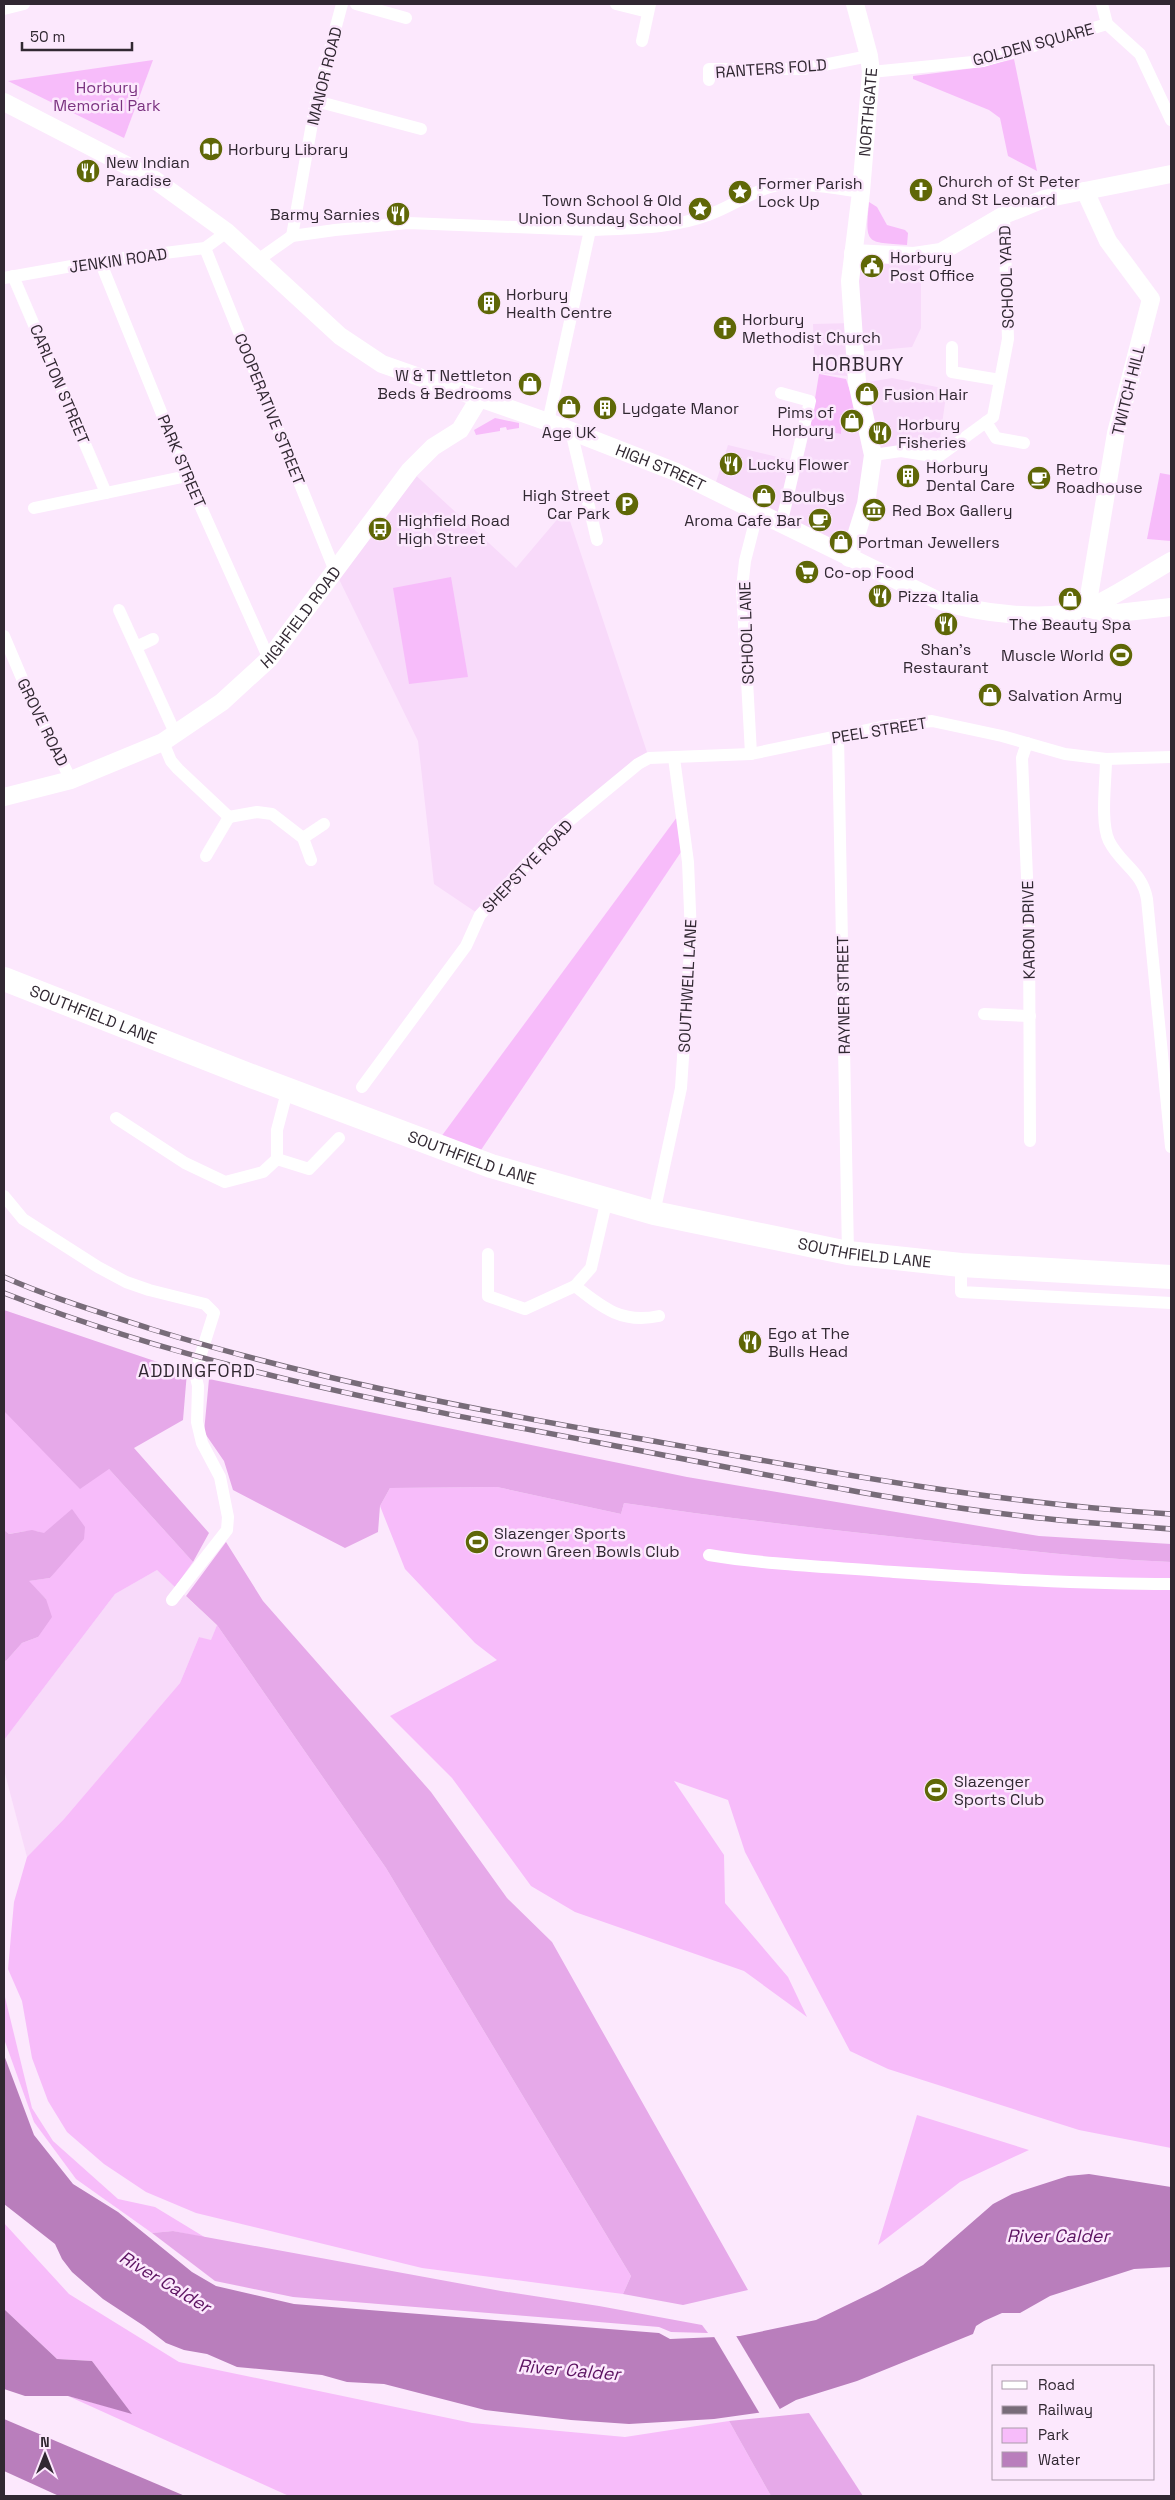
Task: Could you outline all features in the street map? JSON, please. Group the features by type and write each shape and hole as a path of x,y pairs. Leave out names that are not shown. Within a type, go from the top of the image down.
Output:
{"highway":[{"name":"SOUTHFIELD LANE","path":"4,979 491,1166 654,1213 848,1253 961,1266 1171,1277"}],"main road":[{"name":"NORTHGATE","path":"855,4 870,64 861,192 850,281 852,334 857,382 873,455"},
{"name":"HIGH STREET","path":"4,102 155,180 228,232 340,336 382,364 480,397 676,472 757,514 937,600 969,609 1048,615 1087,608"},
{"path":"853,253 914,256 941,252 1004,214 1044,199 1171,174"},
{"name":"TWITCH HILL","path":"1085,191 1108,241 1151,299 1116,433 1087,608"},
{"name":"HIGHFIELD ROAD","path":"4,798 71,780 170,738 222,702 269,659 410,470 433,447 460,430 480,397"},
{"path":"849,558 866,504 873,455"},
{"path":"1087,608 1171,561"},
{"path":"1087,608 1109,614 1171,606"}],"street":[{"path":"4,9 24,4"},
{"name":"MANOR ROAD","path":"292,236 316,100 342,4"},
{"path":"356,4 406,18"},
{"path":"616,4 649,8 642,41"},
{"path":"1102,4 1107,24"},
{"name":"GOLDEN SQUARE","path":"870,64 983,60 1107,24 1140,54 1171,120"},
{"name":"RANTERS FOLD","path":"709,80 709,69 803,69 870,64"},
{"path":"316,100 421,128"},
{"path":"258,260 292,236 408,223 590,230 688,221 708,216 770,186 816,186 861,192"},
{"name":"SCHOOL YARD","path":"986,422 994,417 1008,339 1004,214"},
{"path":"548,422 590,230"},
{"name":"JENKIN ROAD","path":"9,277 100,261 205,248 228,232"},
{"name":"COOPERATIVE STREET","path":"205,248 335,570"},
{"name":"PARK STREET","path":"100,261 187,476 269,659"},
{"name":"CARLTON STREET","path":"9,277 106,493"},
{"path":"952,347 952,372 1000,380"},
{"path":"781,393 810,400 782,525"},
{"path":"873,455 901,451 938,458 986,422 996,438 1024,443"},
{"path":"571,431 597,540"},
{"path":"34,508 187,476"},
{"name":"SCHOOL LANE","path":"750,754 742,588 744,561 757,514"},
{"path":"119,610 136,647 170,738 171,761 229,817"},
{"name":"GROVE ROAD","path":"4,636 32,702 71,780"},
{"path":"136,647 153,638"},
{"name":"PEEL STREET","path":"674,758 750,754 881,727 932,721 1027,743 1065,754 1106,759 1171,757"},
{"name":"RAYNER STREET","path":"838,736 848,1253"},
{"name":"KARON DRIVE","path":"1027,743 1022,758 1032,844 1030,1016 1035,1127 1030,1141"},
{"name":"SHEPSTYE ROAD","path":"362,1087 466,946 480,915 558,830 638,764 649,758 674,758"},
{"name":"SOUTHWELL LANE","path":"654,1213 681,1088 691,935 688,862 674,758"},
{"path":"1106,759 1105,826 1109,840 1142,881 1147,900 1171,1147"},
{"path":"206,856 229,817 257,812 272,814 303,838 311,860"},
{"path":"303,838 324,824"},
{"path":"984,1014 1030,1016"},
{"path":"116,1118 186,1163 225,1182 263,1172 277,1159 277,1130 288,1088"},
{"path":"277,1159 309,1169 339,1138"},
{"path":"4,1196 23,1218 98,1268 126,1282 149,1290 205,1304 214,1313 195,1373 198,1386 198,1434 220,1476 228,1517 228,1530 172,1600"},
{"path":"488,1254 488,1296 525,1310 575,1286 591,1268 607,1199"},
{"path":"961,1266 961,1292 1171,1303"},
{"path":"575,1286 610,1312 644,1320 660,1316"},
{"path":"709,1555 748,1562 945,1575 1111,1584 1171,1584"}],"shaded area":[{"path":"855,256 921,258 921,328 912,347 858,352 863,383 892,378 947,389 938,452 875,452 849,547 715,485 728,445 802,463 810,429 841,434 842,416 856,412 847,376 815,373 813,324 854,323"},
{"path":"410,470 516,568 566,509 649,758 558,830 480,915 434,884 418,741 335,571"},
{"path":"4,1310 187,1372 183,1420 134,1448 209,1533 193,1562 109,1469 80,1489 4,1411"},
{"path":"209,1379 687,1477 1039,1536 1171,1544 1171,1562 1067,1555 878,1535 624,1503 621,1514 497,1487 390,1488 380,1506 378,1532 345,1548 233,1490 224,1461 204,1432"},
{"path":"72,1509 85,1527 84,1539 50,1578 29,1581 46,1599 52,1617 38,1637 22,1643 6,1661 4,1660 4,1530 9,1534 32,1530 44,1533"},
{"path":"226,1542 263,1601 431,1792 507,1898 552,1942 748,2290 683,2305 623,2294 631,2276 386,1868 217,1625 186,1596"},
{"path":"157,1570 217,1625 211,1641 199,1637 180,1683 64,1819 27,1857 4,1770 4,1740 115,1594"},
{"path":"173,2231 501,2291 599,2306 702,2325 708,2333 671,2332 659,2327 293,2297 215,2281 152,2233"},
{"path":"809,2413 863,2496 771,2496 729,2421"}],"green space":[{"path":"1014,59 1037,171 1008,156 1000,118 989,110 913,79 913,76 982,67"},
{"name":"Horbury Memorial Park","path":"153,60 124,138 8,81"},
{"path":"869,202 877,207 887,225 905,230 908,233 907,245 883,243 871,238 868,234 867,226"},
{"path":"819,374 846,379 857,412 842,416 841,434 810,429"},
{"path":"495,418 519,423 519,428 507,430 506,427 500,428 500,431 476,435 474,430"},
{"path":"1160,473 1171,475 1171,541 1147,539"},
{"path":"451,577 468,677 409,684 393,588"},
{"path":"680,813 685,846 475,1159 435,1145"},
{"path":"4,1408 109,1469 193,1562 175,1587 157,1570 115,1594 4,1740 4,1660 6,1661 22,1643 38,1637 46,1599 28,1581 50,1578 65,1558 42,1533 30,1531 9,1534 4,1530"},
{"name":"Slazenger Sports Club","path":"497,1487 621,1514 624,1503 878,1535 1067,1555 1171,1562 1171,2148 1079,2130 888,2069 850,2051 745,1852 728,1800 674,1781 724,1855 725,1903 788,1977 807,2017 744,1971 575,1912 531,1886 452,1778 390,1716 497,1660 475,1643 405,1569 380,1506 390,1488"},
{"path":"217,1625 386,1868 631,2276 623,2294 422,2268 196,2213 146,2192 104,2164 67,2132 48,2101 32,2058 22,2001 8,1969 14,1902 27,1857 64,1819 180,1683 199,1637 211,1640"},
{"path":"4,1993 32,2108 53,2141 118,2199 155,2207 206,2238 173,2231 152,2233 76,2179 34,2122 4,2039"},
{"path":"917,2115 1029,2150 960,2182 878,2245"},
{"path":"4,2223 69,2294 179,2362 472,2423 625,2437 729,2421 771,2496 289,2496 68,2396 131,2413 92,2361 57,2359 4,2309"}],"water":[{"name":"River Calder","path":"4,2055 34,2135 73,2184 118,2212 192,2272 216,2286 294,2304 659,2333 670,2339 740,2336 816,2320 878,2290 923,2265 993,2204 1012,2194 1068,2176 1089,2174 1171,2187 1171,2267 1134,2269 1050,2296 1020,2313 1002,2313 976,2326 973,2334 857,2381 796,2400 778,2410 714,2419 629,2424 571,2420 485,2410 384,2384 347,2382 322,2375 237,2367 207,2354 184,2350 166,2343 103,2299 72,2272 62,2259 55,2244 4,2204"},
{"path":"4,2309 57,2359 92,2361 132,2414 68,2396 25,2396 4,2389"},
{"path":"4,2419 185,2496 59,2496 4,2471"}],"pier":[{"path":"735,2334 781,2411 760,2414 713,2335"}],"railway":[{"path":"4,1277 40,1292 151,1329 268,1362 386,1390 565,1425 897,1483 1034,1502 1171,1514"},
{"path":"4,1293 74,1319 218,1362 290,1380 437,1412 912,1501 1040,1518 1171,1529"}],"place":[{"name":"Horbury Library","path":"211,149"},
{"name":"New Indian Paradise","path":"88,171"},
{"name":"Church of St Peter and St Leonard","path":"921,190"},
{"name":"Former Parish Lock Up","path":"740,192"},
{"name":"Town School & Old Union Sunday School","path":"700,209"},
{"name":"Barmy Sarnies","path":"398,214"},
{"name":"Horbury Post Office","path":"872,266"},
{"name":"Horbury Health Centre","path":"489,303"},
{"name":"Horbury Methodist Church","path":"725,328"},
{"name":"W & T Nettleton Beds & Bedrooms","path":"530,384"},
{"name":"Fusion Hair","path":"867,394"},
{"name":"Age UK","path":"569,407"},
{"name":"Lydgate Manor","path":"605,408"},
{"name":"Pims of Horbury","path":"852,421"},
{"name":"Horbury Fisheries","path":"880,433"},
{"name":"Lucky Flower","path":"731,464"},
{"name":"Horbury Dental Care","path":"908,476"},
{"name":"Retro Roadhouse","path":"1039,478"},
{"name":"Boulbys","path":"764,496"},
{"name":"High Street Car Park","path":"627,504"},
{"name":"Red Box Gallery","path":"874,510"},
{"name":"Aroma Cafe Bar","path":"820,520"},
{"name":"Highfield Road High Street","path":"380,529"},
{"name":"Portman Jewellers","path":"841,542"},
{"name":"Co-op Food","path":"807,572"},
{"name":"Pizza Italia","path":"880,596"},
{"name":"The Beauty Spa","path":"1070,599"},
{"name":"Shan's Restaurant","path":"946,624"},
{"name":"Muscle World","path":"1121,655"},
{"name":"Salvation Army","path":"990,695"},
{"name":"Ego at The Bulls Head","path":"750,1342"},
{"name":"Slazenger Sports Crown Green Bowls Club","path":"477,1542"},
{"name":"Slazenger Sports Club","path":"936,1790"}],"district":[{"name":"HORBURY","path":"858,364"},
{"name":"ADDINGFORD","path":"197,1371"}]}
